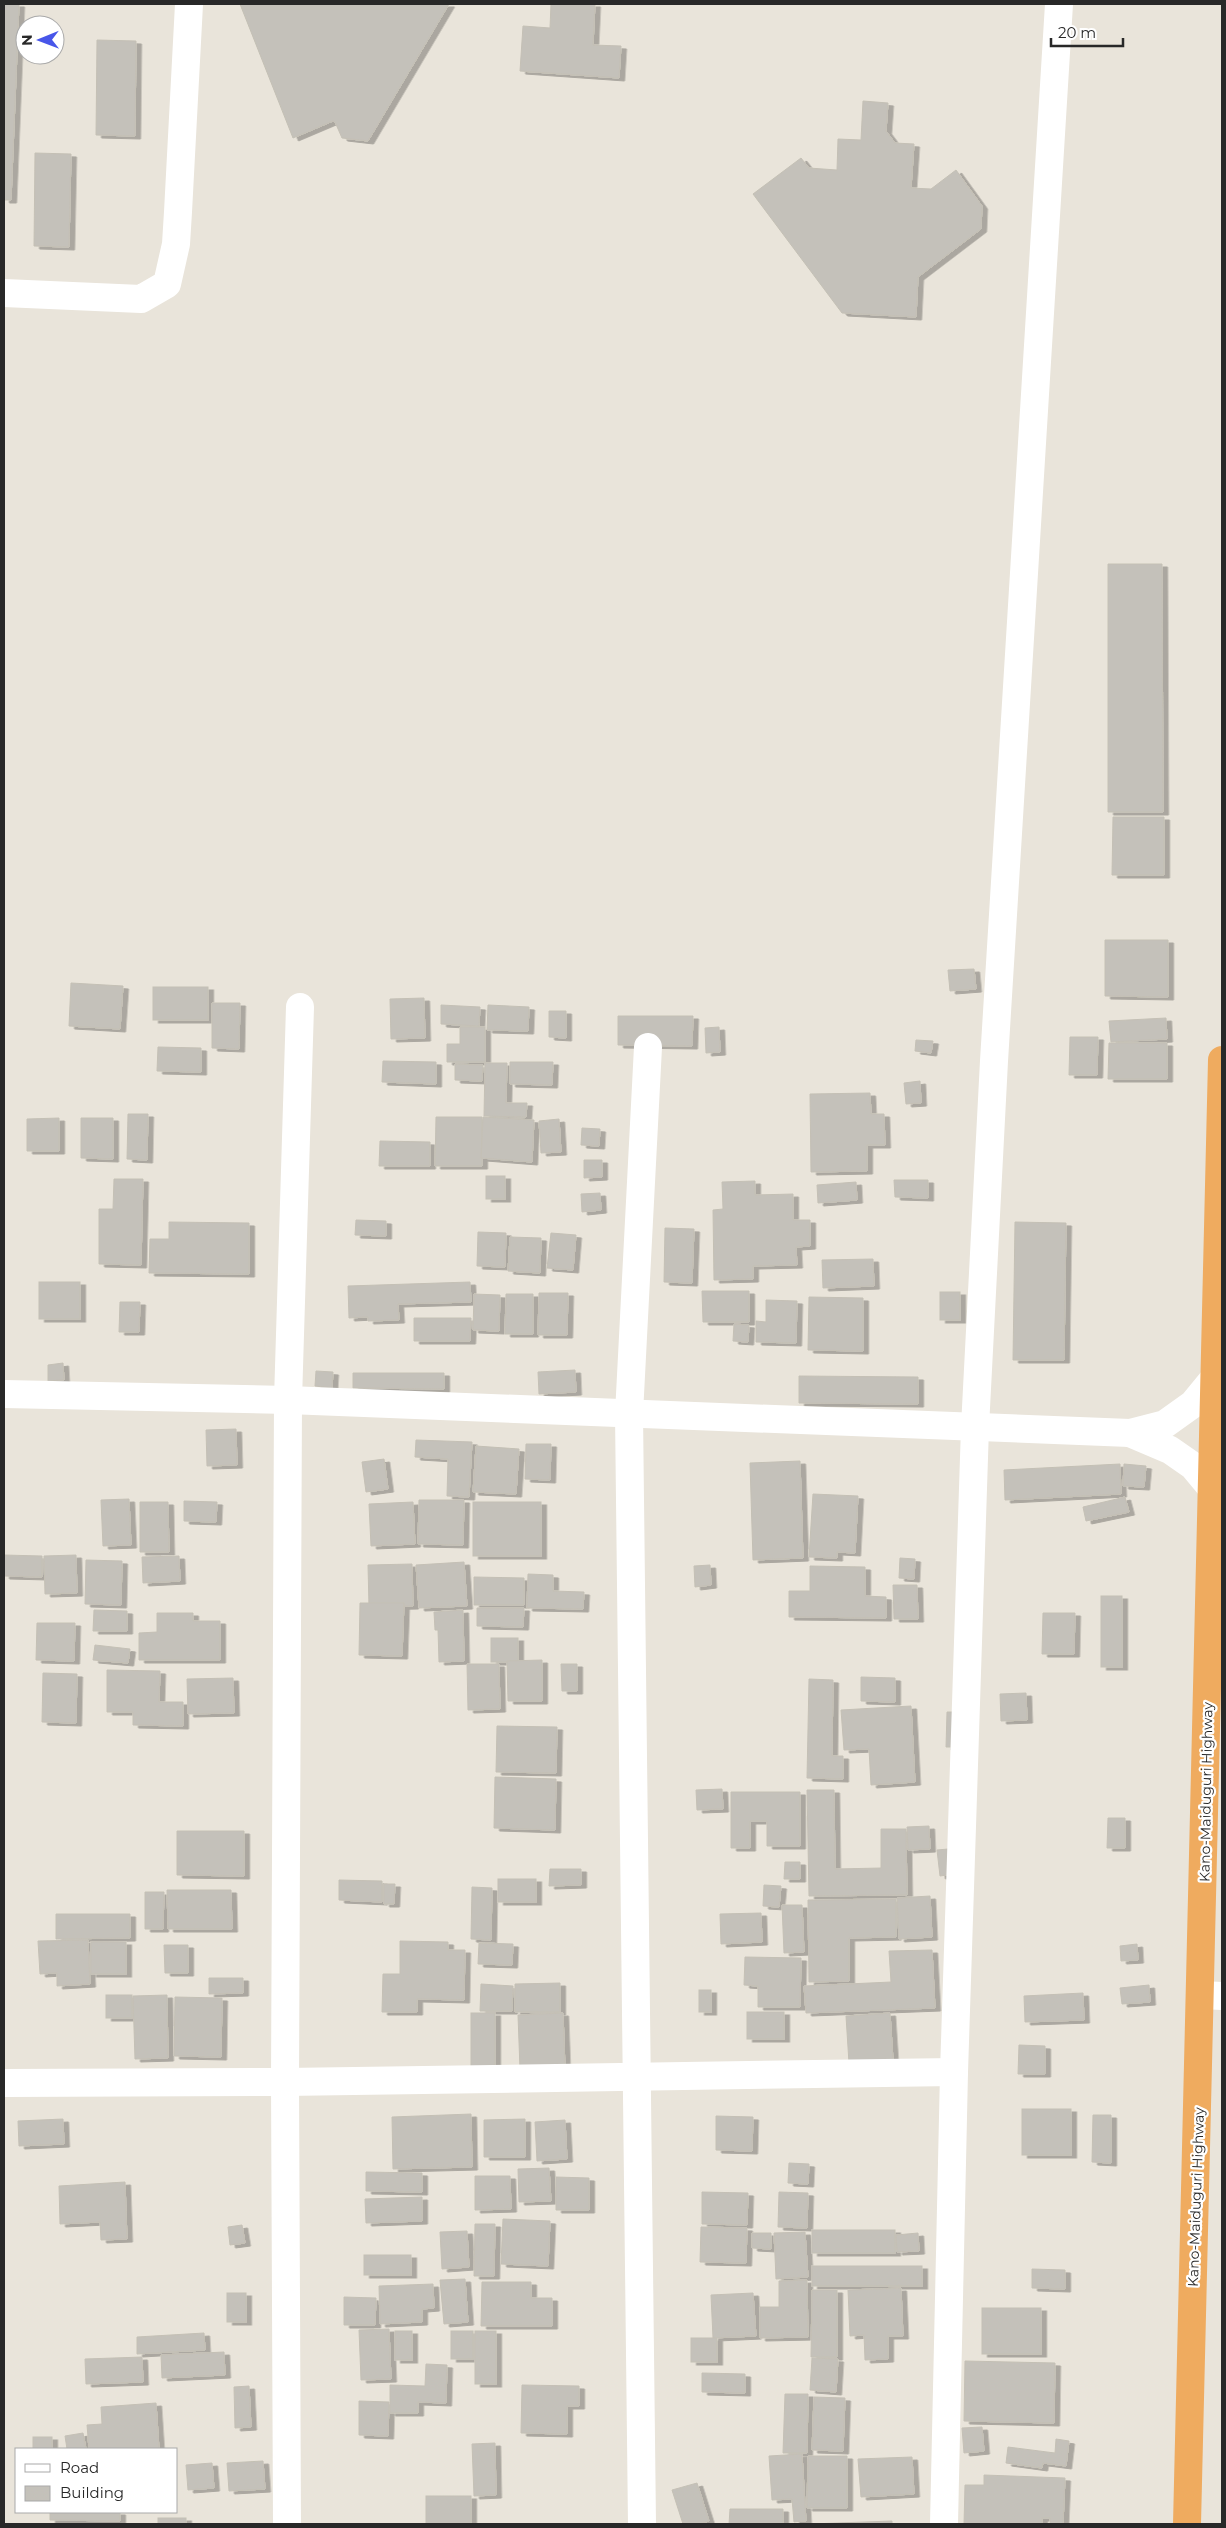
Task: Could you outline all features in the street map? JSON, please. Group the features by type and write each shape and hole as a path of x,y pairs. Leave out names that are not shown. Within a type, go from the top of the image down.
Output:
{"highway":[{"name":"Kano-Maiduguri Highway","path":"1187,2524 1212,1996 1214,1490 1222,1060"}],"street":[{"path":"4,293 140,299 167,284 176,244 188,4"},
{"path":"944,2524 954,2072 975,1427 996,1031 1059,4"},
{"path":"287,2524 285,2082 288,1400 300,1007"},
{"path":"642,2524 630,1414 648,1047"},
{"path":"4,1394 288,1400 1130,1433 1165,1424 1193,1404 1216,1376"},
{"path":"1130,1433 1170,1450 1193,1466 1214,1490"},
{"path":"4,2083 285,2082 954,2072"}],"building":[{"path":"4,4 19,4 19,15 15,15 15,65 17,65 11,200 4,200"},
{"path":"240,4 449,4 368,141 342,138 333,121 293,138"},
{"path":"551,4 595,4 593,45 621,46 619,78 520,71 523,26 550,28"},
{"path":"97,40 136,41 135,136 96,135"},
{"path":"863,101 888,103 886,131 895,143 914,144 911,188 931,189 956,170 982,206 981,229 918,277 916,317 842,313 753,194 801,158 809,168 837,170 838,139 861,140"},
{"path":"35,153 71,154 69,247 34,246"},
{"path":"1108,564 1162,564 1163,812 1108,812"},
{"path":"1113,817 1164,817 1164,875 1112,875"},
{"path":"1105,940 1168,940 1168,997 1105,996"},
{"path":"974,969 976,989 950,991 948,970"},
{"path":"71,983 123,986 120,1029 69,1026"},
{"path":"153,987 208,987 208,1020 153,1020"},
{"path":"424,998 425,1038 391,1039 390,999"},
{"path":"212,1003 240,1003 239,1049 212,1048"},
{"path":"441,1005 480,1007 479,1026 441,1024"},
{"path":"488,1005 529,1007 528,1031 487,1030"},
{"path":"549,1011 566,1011 566,1038 549,1037"},
{"path":"618,1016 693,1016 692,1046 618,1045"},
{"path":"1166,1018 1167,1039 1111,1042 1109,1021"},
{"path":"460,1027 485,1027 485,1062 447,1062 447,1044 460,1044"},
{"path":"719,1027 720,1052 706,1053 705,1028"},
{"path":"1070,1037 1098,1037 1097,1075 1069,1075"},
{"path":"916,1040 933,1041 931,1053 915,1051"},
{"path":"1109,1043 1167,1043 1167,1079 1108,1079"},
{"path":"158,1047 201,1048 201,1072 157,1071"},
{"path":"383,1061 436,1062 436,1084 382,1082"},
{"path":"510,1062 553,1062 552,1085 510,1084"},
{"path":"485,1063 507,1063 506,1103 527,1103 526,1117 484,1116"},
{"path":"455,1064 483,1065 482,1081 455,1080"},
{"path":"920,1081 921,1103 906,1104 904,1083"},
{"path":"870,1093 871,1114 884,1114 885,1145 867,1145 867,1171 811,1172 810,1094"},
{"path":"128,1114 148,1114 147,1160 127,1159"},
{"path":"436,1117 482,1117 482,1166 435,1166"},
{"path":"483,1117 534,1120 532,1162 481,1158"},
{"path":"59,1118 59,1151 27,1151 27,1119"},
{"path":"81,1118 113,1118 113,1159 81,1158"},
{"path":"559,1119 561,1152 541,1153 539,1121"},
{"path":"582,1128 600,1129 599,1146 581,1145"},
{"path":"380,1141 430,1142 430,1166 379,1166"},
{"path":"584,1160 602,1160 602,1177 584,1178"},
{"path":"486,1176 505,1176 505,1199 486,1199"},
{"path":"114,1179 143,1179 141,1265 99,1264 99,1209 113,1209"},
{"path":"894,1180 928,1180 928,1198 895,1197"},
{"path":"755,1181 755,1195 793,1194 793,1220 810,1220 810,1246 796,1247 797,1265 753,1266 753,1279 714,1280 713,1210 723,1209 722,1182"},
{"path":"856,1182 857,1200 818,1203 817,1185"},
{"path":"600,1193 601,1210 582,1212 581,1194"},
{"path":"356,1220 386,1221 386,1236 355,1235"},
{"path":"169,1222 249,1223 249,1274 149,1273 150,1239 169,1239"},
{"path":"1015,1222 1066,1223 1064,1360 1013,1360"},
{"path":"665,1228 694,1229 692,1283 664,1282"},
{"path":"478,1232 506,1233 505,1267 477,1266"},
{"path":"551,1233 576,1235 573,1270 547,1268"},
{"path":"510,1237 541,1238 540,1273 508,1271"},
{"path":"873,1259 874,1286 823,1288 822,1260"},
{"path":"39,1282 80,1282 80,1319 39,1319"},
{"path":"470,1282 471,1302 398,1304 399,1320 368,1321 368,1317 349,1318 348,1286"},
{"path":"702,1291 749,1291 749,1322 703,1322"},
{"path":"940,1292 960,1292 960,1320 940,1320"},
{"path":"539,1293 568,1293 567,1335 538,1335"},
{"path":"474,1294 500,1295 499,1331 473,1330"},
{"path":"506,1294 533,1294 533,1334 505,1334"},
{"path":"809,1297 863,1298 863,1351 808,1350"},
{"path":"766,1300 797,1301 796,1343 756,1342 756,1321 766,1322"},
{"path":"120,1302 140,1302 139,1332 119,1332"},
{"path":"414,1318 471,1318 470,1341 414,1341"},
{"path":"734,1324 749,1325 748,1342 733,1341"},
{"path":"63,1363 64,1380 48,1381 48,1365"},
{"path":"575,1370 576,1392 539,1394 538,1372"},
{"path":"316,1371 333,1372 332,1388 315,1386"},
{"path":"353,1373 444,1373 444,1389 353,1388"},
{"path":"799,1376 918,1377 918,1404 799,1403"},
{"path":"236,1429 237,1465 207,1466 206,1430"},
{"path":"416,1440 472,1442 469,1497 447,1496 448,1459 415,1457"},
{"path":"526,1444 551,1444 550,1480 525,1479"},
{"path":"476,1446 519,1449 516,1494 473,1492"},
{"path":"384,1459 388,1489 366,1492 362,1462"},
{"path":"800,1461 803,1558 753,1560 750,1463"},
{"path":"1120,1464 1121,1494 1005,1500 1004,1470"},
{"path":"1124,1464 1146,1466 1144,1487 1123,1486"},
{"path":"813,1494 858,1496 855,1553 837,1552 837,1558 809,1557"},
{"path":"1125,1497 1129,1512 1086,1521 1083,1507"},
{"path":"129,1499 131,1545 103,1546 101,1500"},
{"path":"419,1500 464,1500 463,1545 418,1544"},
{"path":"184,1501 217,1502 216,1522 184,1521"},
{"path":"140,1502 168,1502 169,1552 140,1552"},
{"path":"413,1502 415,1544 371,1546 369,1504"},
{"path":"473,1502 541,1502 541,1556 473,1556"},
{"path":"4,1555 42,1556 42,1577 4,1576"},
{"path":"76,1555 77,1593 45,1594 44,1556"},
{"path":"179,1556 180,1581 143,1583 142,1557"},
{"path":"900,1558 915,1559 914,1579 899,1578"},
{"path":"86,1560 122,1561 121,1605 85,1604"},
{"path":"464,1562 467,1606 419,1608 416,1565"},
{"path":"412,1564 413,1606 369,1607 368,1565"},
{"path":"710,1565 711,1585 695,1587 694,1566"},
{"path":"810,1566 865,1567 865,1596 886,1597 886,1618 789,1617 789,1591 810,1591"},
{"path":"528,1574 553,1575 553,1591 584,1592 583,1609 527,1608"},
{"path":"474,1577 524,1578 524,1605 474,1605"},
{"path":"893,1585 917,1585 918,1619 894,1619"},
{"path":"1101,1596 1122,1596 1122,1667 1101,1667"},
{"path":"360,1603 404,1603 402,1656 359,1655"},
{"path":"477,1608 524,1608 523,1627 477,1626"},
{"path":"94,1610 127,1611 127,1631 93,1631"},
{"path":"463,1610 464,1661 439,1662 438,1630 435,1630 434,1612"},
{"path":"157,1613 193,1613 193,1621 220,1621 220,1660 139,1660 139,1633 157,1632"},
{"path":"1043,1613 1075,1613 1074,1654 1042,1654"},
{"path":"37,1623 75,1623 74,1661 36,1660"},
{"path":"491,1638 518,1638 518,1662 491,1662"},
{"path":"95,1645 130,1649 128,1663 93,1660"},
{"path":"542,1660 542,1701 508,1701 507,1661"},
{"path":"467,1664 499,1664 500,1709 468,1710"},
{"path":"561,1664 577,1664 577,1691 562,1691"},
{"path":"107,1670 160,1671 159,1702 183,1702 183,1726 133,1725 133,1712 107,1712"},
{"path":"43,1673 77,1674 76,1723 42,1722"},
{"path":"861,1677 895,1678 895,1702 861,1701"},
{"path":"233,1678 234,1713 188,1714 187,1679"},
{"path":"809,1679 833,1680 832,1756 843,1756 843,1779 807,1778"},
{"path":"1026,1693 1027,1720 1001,1721 1000,1694"},
{"path":"911,1706 915,1782 871,1785 869,1749 844,1750 841,1710"},
{"path":"947,1712 961,1712 960,1747 946,1747"},
{"path":"497,1726 557,1727 556,1773 496,1772"},
{"path":"495,1777 556,1779 555,1830 494,1828"},
{"path":"722,1789 723,1809 697,1810 696,1790"},
{"path":"807,1790 834,1790 835,1869 881,1868 881,1829 906,1829 907,1895 809,1896"},
{"path":"731,1792 800,1792 800,1846 767,1846 767,1821 750,1821 750,1848 731,1848"},
{"path":"1108,1818 1125,1818 1125,1848 1107,1848"},
{"path":"929,1826 930,1849 908,1850 907,1827"},
{"path":"177,1831 244,1831 244,1876 177,1875"},
{"path":"959,1848 962,1873 940,1876 937,1850"},
{"path":"785,1862 800,1862 800,1879 784,1879"},
{"path":"550,1869 581,1869 581,1885 549,1886"},
{"path":"498,1879 536,1879 536,1902 498,1902"},
{"path":"339,1880 382,1881 382,1902 339,1900"},
{"path":"384,1884 395,1884 394,1904 384,1904"},
{"path":"764,1885 781,1886 779,1907 763,1906"},
{"path":"472,1887 492,1888 491,1940 471,1939"},
{"path":"167,1890 231,1890 232,1929 168,1929"},
{"path":"145,1892 164,1892 163,1929 145,1929"},
{"path":"930,1896 932,1937 899,1939 897,1898"},
{"path":"896,1899 896,1937 849,1938 849,1981 809,1982 808,1900"},
{"path":"782,1905 802,1905 804,1952 784,1953"},
{"path":"761,1913 762,1942 721,1944 720,1914"},
{"path":"56,1914 130,1914 130,1938 56,1939"},
{"path":"88,1940 90,1984 57,1986 57,1973 40,1974 38,1941"},
{"path":"400,1941 448,1942 448,1950 465,1950 464,2000 417,1999 417,2012 382,2012 383,1974 400,1974"},
{"path":"91,1942 126,1942 126,1974 91,1974"},
{"path":"479,1943 513,1944 512,1965 478,1964"},
{"path":"1137,1944 1138,1960 1121,1961 1120,1946"},
{"path":"164,1945 188,1945 188,1973 165,1973"},
{"path":"932,1950 935,2008 806,2013 804,1986 891,1982 889,1951"},
{"path":"745,1957 801,1958 800,2007 758,2007 758,1986 744,1985"},
{"path":"209,1978 243,1978 243,1993 209,1994"},
{"path":"560,1983 560,2012 515,2012 515,1984"},
{"path":"481,1984 513,1986 512,2011 480,2011"},
{"path":"1149,1985 1150,2002 1122,2004 1120,1988"},
{"path":"699,1990 711,1990 711,2012 699,2012"},
{"path":"1083,1993 1084,2020 1025,2022 1024,1996"},
{"path":"106,1995 132,1995 132,2018 106,2018"},
{"path":"167,1995 168,2058 135,2059 133,1996"},
{"path":"175,1997 222,1998 221,2057 174,2056"},
{"path":"747,2012 784,2012 784,2039 747,2039"},
{"path":"471,2013 495,2013 495,2067 471,2067"},
{"path":"563,2013 565,2068 520,2069 518,2015"},
{"path":"890,2013 893,2060 849,2063 846,2016"},
{"path":"1019,2045 1045,2046 1045,2074 1018,2074"},
{"path":"1022,2109 1071,2109 1071,2155 1022,2155"},
{"path":"471,2114 472,2167 393,2169 392,2117"},
{"path":"1093,2115 1111,2115 1111,2163 1092,2162"},
{"path":"716,2116 753,2117 752,2151 716,2150"},
{"path":"63,2119 64,2144 19,2146 18,2121"},
{"path":"525,2119 525,2157 484,2157 484,2120"},
{"path":"565,2120 567,2159 537,2161 535,2122"},
{"path":"789,2163 809,2164 808,2184 788,2183"},
{"path":"549,2168 551,2201 519,2202 518,2169"},
{"path":"366,2172 422,2173 422,2192 366,2191"},
{"path":"475,2176 510,2176 511,2209 475,2210"},
{"path":"556,2177 589,2178 589,2210 556,2210"},
{"path":"125,2182 127,2239 101,2240 100,2222 60,2224 59,2186"},
{"path":"702,2192 748,2193 747,2225 702,2224"},
{"path":"779,2192 808,2193 807,2228 778,2227"},
{"path":"422,2197 422,2221 366,2223 365,2199"},
{"path":"503,2219 550,2221 548,2266 501,2264"},
{"path":"475,2224 495,2224 494,2276 474,2276"},
{"path":"242,2225 245,2243 230,2245 228,2227"},
{"path":"701,2227 747,2228 746,2263 700,2262"},
{"path":"812,2230 895,2230 895,2253 812,2253"},
{"path":"467,2231 469,2267 442,2269 440,2232"},
{"path":"805,2232 808,2277 776,2279 774,2233"},
{"path":"752,2233 771,2233 771,2249 752,2248"},
{"path":"918,2233 919,2251 897,2252 896,2235"},
{"path":"364,2255 411,2255 411,2275 364,2275"},
{"path":"812,2266 922,2266 922,2286 812,2286"},
{"path":"1032,2269 1065,2270 1065,2289 1032,2288"},
{"path":"465,2279 468,2322 444,2324 440,2280"},
{"path":"807,2280 808,2337 760,2338 760,2307 779,2307 779,2281"},
{"path":"482,2282 531,2282 531,2298 552,2298 552,2326 481,2326"},
{"path":"433,2284 434,2308 422,2309 422,2322 380,2324 379,2286"},
{"path":"901,2288 903,2336 888,2336 888,2359 865,2360 864,2335 850,2336 848,2290"},
{"path":"812,2290 837,2290 837,2357 811,2357"},
{"path":"227,2293 246,2293 246,2322 227,2322"},
{"path":"753,2293 756,2336 713,2338 711,2295"},
{"path":"344,2297 376,2298 375,2325 344,2325"},
{"path":"982,2308 1041,2308 1041,2354 982,2354"},
{"path":"389,2329 391,2379 361,2380 359,2330"},
{"path":"395,2331 412,2331 412,2360 395,2360"},
{"path":"451,2331 473,2331 473,2359 451,2359"},
{"path":"475,2331 496,2331 496,2384 475,2384"},
{"path":"204,2333 205,2350 137,2354 137,2337"},
{"path":"691,2338 717,2338 717,2362 691,2362"},
{"path":"224,2352 225,2375 162,2378 161,2355"},
{"path":"142,2357 143,2382 86,2384 85,2359"},
{"path":"812,2358 838,2359 836,2392 810,2390"},
{"path":"965,2361 1055,2363 1054,2423 964,2421"},
{"path":"426,2364 447,2365 446,2403 418,2402 418,2413 390,2413 390,2385 425,2386"},
{"path":"702,2373 745,2374 745,2393 702,2392"},
{"path":"522,2385 579,2386 579,2406 567,2406 567,2434 521,2433"},
{"path":"249,2386 251,2427 235,2428 234,2387"},
{"path":"785,2394 808,2394 807,2453 783,2453"},
{"path":"814,2397 845,2398 843,2451 812,2450"},
{"path":"359,2401 389,2402 388,2436 359,2435"},
{"path":"156,2403 159,2448 89,2448 87,2425 102,2424 101,2407"},
{"path":"982,2427 984,2451 964,2453 962,2428"},
{"path":"83,2433 86,2448 67,2448 65,2436"},
{"path":"33,2437 52,2437 52,2448 33,2448"},
{"path":"1056,2439 1069,2441 1066,2466 1043,2463 1042,2468 1006,2463 1008,2447 1055,2453"},
{"path":"495,2443 496,2495 474,2496 472,2444"},
{"path":"802,2454 806,2521 794,2522 792,2499 772,2500 769,2456"},
{"path":"808,2456 847,2456 847,2508 807,2508"},
{"path":"912,2457 914,2494 861,2497 858,2459"},
{"path":"263,2461 265,2489 229,2491 227,2463"},
{"path":"212,2463 214,2488 188,2490 186,2465"},
{"path":"984,2475 1065,2478 1063,2524 1050,2524 1050,2518 1042,2518 1042,2524 964,2524 965,2485 984,2485"},
{"path":"697,2483 709,2521 699,2524 683,2524 672,2490"},
{"path":"426,2496 471,2496 471,2524 426,2524"},
{"path":"730,2509 783,2509 783,2524 729,2524"},
{"path":"50,2513 120,2513 120,2521 50,2520"},
{"path":"158,2518 186,2518 186,2524 158,2524"},
{"path":"892,2521 892,2524 810,2524"}]}
